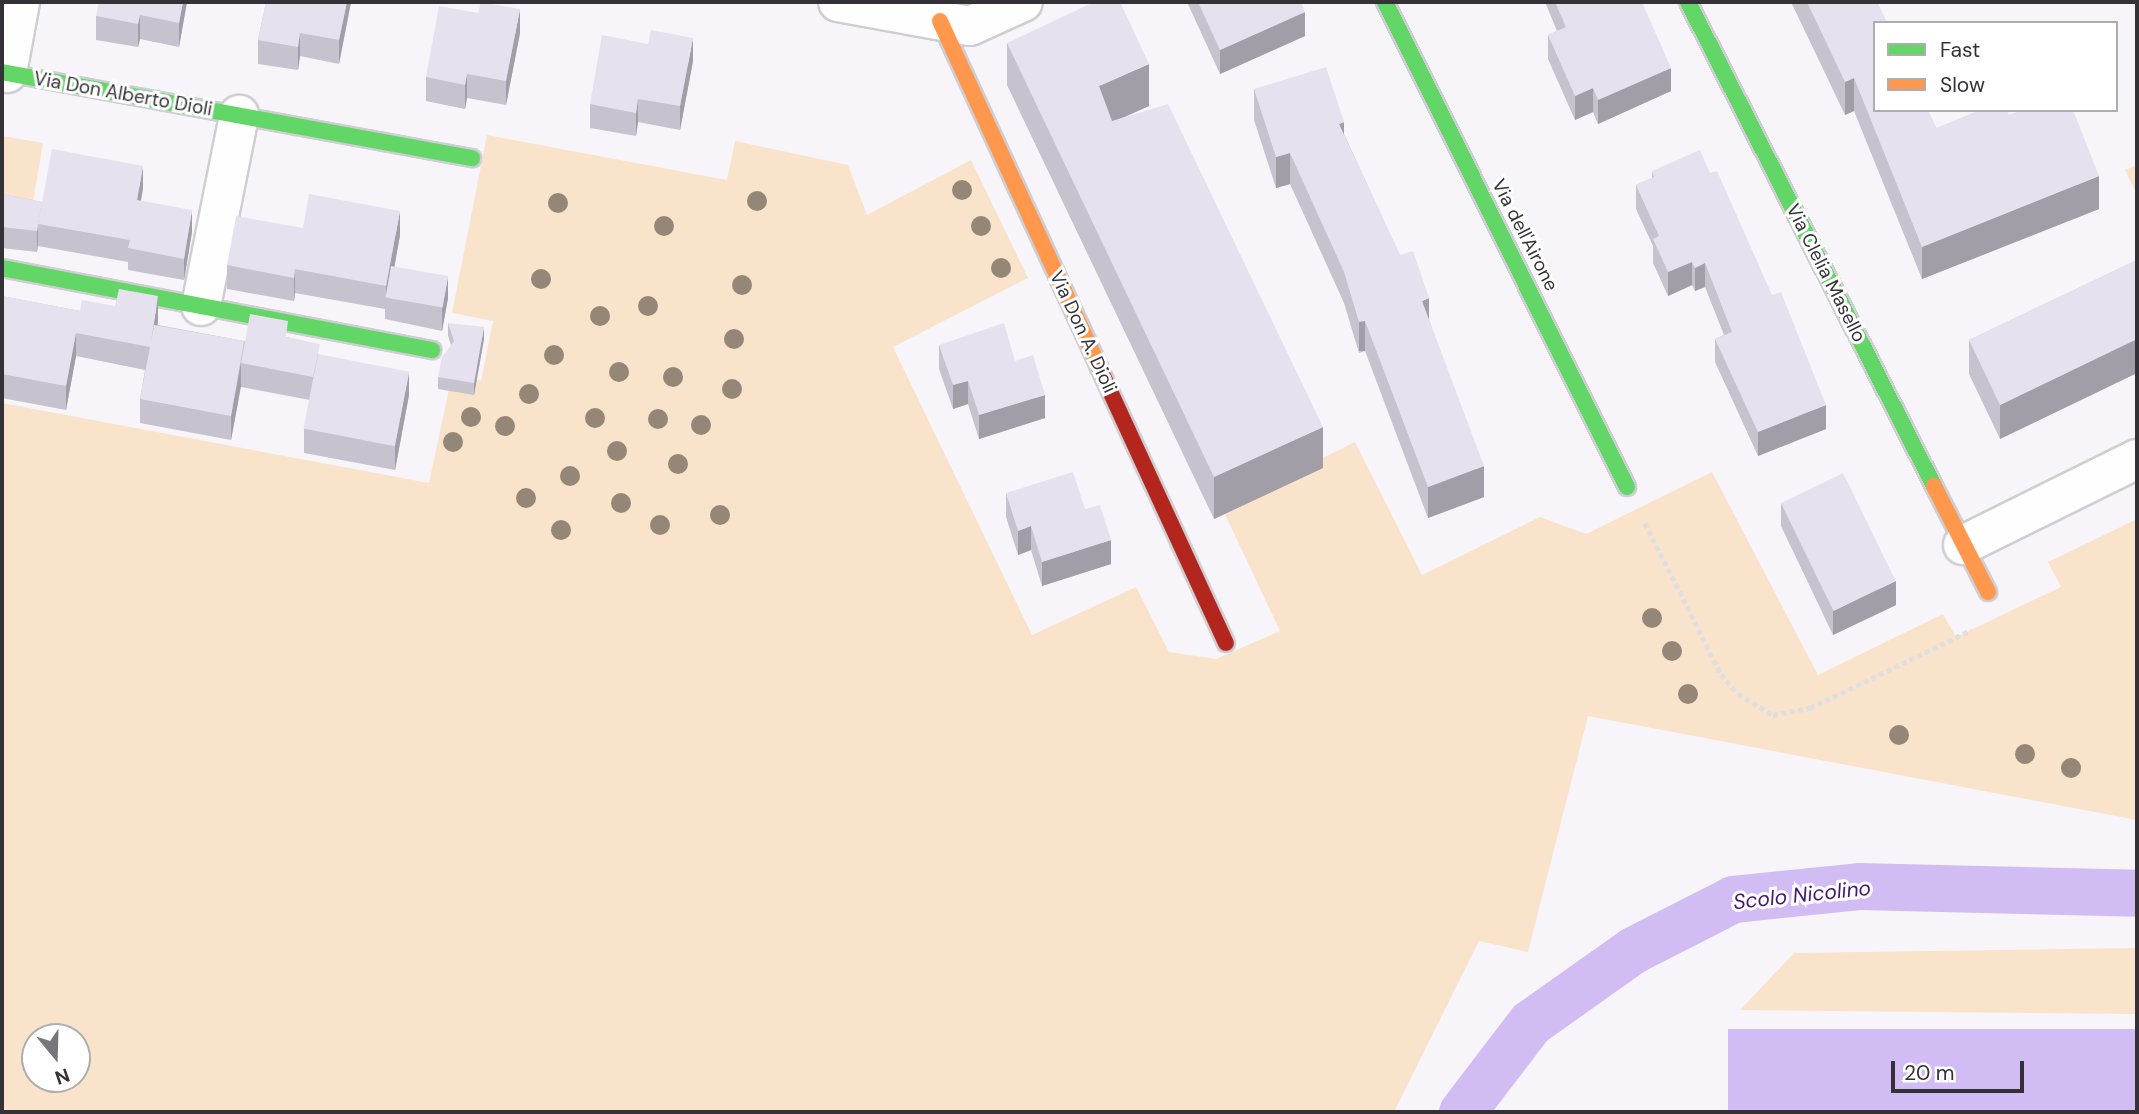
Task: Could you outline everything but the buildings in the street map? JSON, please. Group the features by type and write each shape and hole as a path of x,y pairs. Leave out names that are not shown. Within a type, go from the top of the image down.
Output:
{"street":[{"name":"Via Don Alberto Dioli","path":"20,2 4,72 472,158"},
{"path":"838,2 970,26 1023,2"},
{"name":"Via dell'Airone","path":"1385,2 1627,488"},
{"name":"Via Clelia Masello","path":"1688,2 1987,592"},
{"name":"Via Don A. Dioli","path":"940,21 1226,643"},
{"name":"Via Don Alberto Dioli","path":"201,306 239,115"},
{"path":"2,268 432,351"},
{"path":"1963,545 2137,459"}],"path":[{"path":"1627,488 1721,674 1738,694 1773,715 1811,708 1978,627"}],"shaded area":[{"path":"487,135 727,180 735,141 848,165 867,215 971,160 1028,278 893,347 1032,635 1136,587 1169,652 1216,659 1280,631 1222,508 1355,442 1422,575 1540,517 1586,534 1712,472 1818,675 1943,614 1956,637 2061,587 2048,562 2137,519 2137,820 1588,716 1528,952 1479,941 1394,1112 2,1112 2,403 429,483 452,375 481,381 493,321 452,313"},
{"path":"2,136 43,143 32,207 2,201"},
{"path":"2137,165 2137,195 2125,170"},
{"path":"2137,948 2137,1014 1740,1010 1794,953"},
{"path":"1728,1029 2137,1029 2137,1112 1728,1112"}],"waterway":[{"name":"Scolo Nicolino","path":"1462,1112 1530,1023 1633,950 1733,899 1858,886 2137,893"}],"traffic: fast":[{"path":"1385,2 1627,487"},
{"path":"1688,2 1934,486"},
{"path":"2,72 472,158"},
{"path":"2,268 432,350"}],"traffic: slow":[{"path":"940,21 1098,365"},
{"path":"1934,486 1988,592"}],"traffic: jam":[{"path":"1098,365 1226,643"}]}
